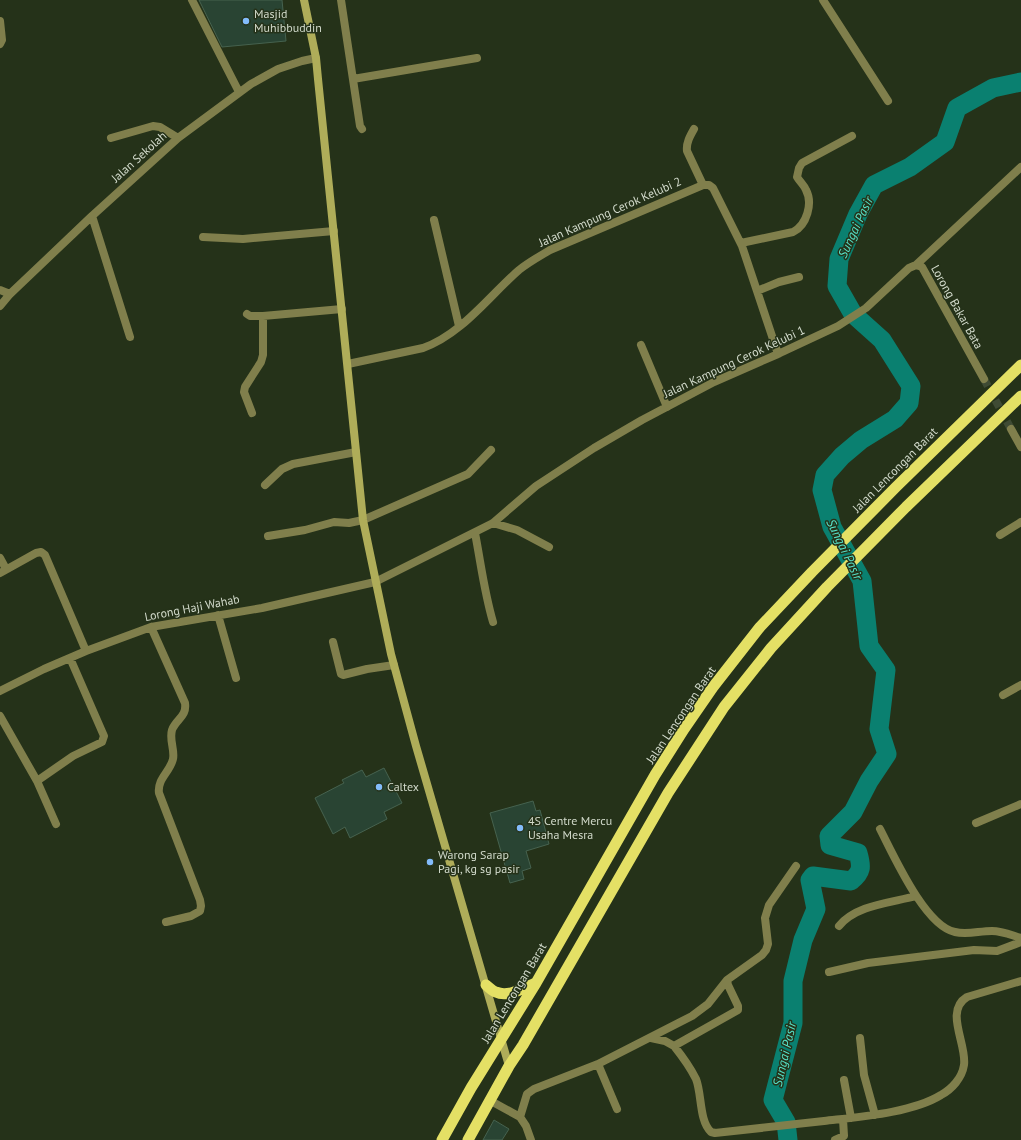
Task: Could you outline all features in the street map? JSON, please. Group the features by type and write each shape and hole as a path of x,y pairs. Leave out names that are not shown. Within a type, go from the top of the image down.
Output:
{"highway":[{"name":"Jalan Lencongan Barat","path":"442,1140 471,1088 536,983 656,775 684,729 713,687 760,627 812,572 1021,365"},
{"path":"468,1140 489,1100 523,1045 668,793 724,707 771,648 864,548 1021,396"},
{"path":"486,985 495,992 504,994 511,993 536,983"}],"main road":[{"path":"304,0 316,58 363,520 375,582 394,665 433,807 509,1066"}],"street":[{"path":"192,0 238,92"},
{"path":"342,0 360,126 362,130"},
{"path":"823,0 888,101"},
{"path":"0,21 2,40 0,44"},
{"name":"Jalan Sekolah","path":"0,306 10,294 92,216 178,138 238,92 251,84 278,69 316,58"},
{"path":"353,79 477,58"},
{"path":"111,138 152,126 160,127 178,138"},
{"path":"694,129 686,147 687,151 703,185 709,184 713,188 741,243 778,354"},
{"path":"741,243 793,232 801,227 808,211 809,198 806,190 797,177 799,168 802,164 852,136"},
{"path":"916,265 1021,167"},
{"name":"Jalan Kampung Cerok Kelubi 2","path":"348,364 423,348 443,340 491,298 520,269 532,260 550,250 703,185"},
{"path":"92,216 130,337"},
{"path":"434,220 459,326"},
{"path":"203,237 243,239 334,231"},
{"name":"Lorong Bakar Bata","path":"838,326 866,308 909,268 916,265 922,267 984,379"},
{"path":"757,291 779,282 798,277"},
{"path":"0,290 10,294"},
{"path":"247,314 263,316 342,309"},
{"path":"252,412 244,392 244,387 261,362 263,355 263,316"},
{"name":"Jalan Kampung Cerok Kelubi 1","path":"375,582 493,523 542,482 594,448 667,407 714,382 838,326"},
{"path":"641,344 667,407"},
{"path":"1011,429 1021,447"},
{"path":"268,536 305,530 334,522 356,522 363,520 468,474 491,450"},
{"path":"265,485 287,466 356,452"},
{"path":"1000,535 1021,522"},
{"path":"493,523 517,530 549,547"},
{"path":"475,533 482,582 494,622"},
{"path":"0,558 3,571 36,553 41,552 45,555 86,651"},
{"name":"Lorong Haji Wahab","path":"0,691 86,651 151,627 262,608 375,582"},
{"path":"218,615 236,678"},
{"path":"151,627 186,708 172,732 173,759 160,782 158,787 159,793 201,906 200,911 191,916 166,922"},
{"path":"333,642 341,674 343,675 367,669 394,665"},
{"path":"37,781 74,756 102,742 104,739 70,658"},
{"path":"1003,695 1021,685"},
{"path":"0,716 37,781 56,824"},
{"path":"976,823 1021,804"},
{"path":"880,829 916,896 935,921 944,928 963,934 991,931 1001,932 1021,938"},
{"path":"520,1117 527,1094 534,1089 598,1064 651,1038 701,1010 708,1004 727,980 762,955 768,944 765,926 766,912 769,905 796,866"},
{"path":"838,926 846,918 862,910 916,896"},
{"path":"829,972 868,963 974,950 997,951 1021,942"},
{"path":"674,1046 738,1010 738,1006 727,980"},
{"path":"651,1038 665,1041 674,1046 681,1054 696,1080 705,1124 711,1132 875,1115 926,1102 941,1096 952,1088 962,1072 964,1064 956,1015 959,1004 967,997 1021,981"},
{"path":"860,1038 864,1075 875,1115"},
{"path":"598,1064 617,1109"},
{"path":"844,1080 851,1118"},
{"path":"489,1100 520,1117 526,1126 531,1140"},
{"path":"835,1140 844,1136 843,1119"}],"building":[{"name":"Masjid Muhibbuddin","path":"199,0 282,0 286,41 222,47"},
{"path":"384,768 402,803 384,812 387,819 350,838 345,827 333,834 315,798 344,783 342,780 362,770 366,777"},
{"name":"4S Centre Mercu Usaha Mesra","path":"533,801 536,811 540,810 549,844 526,851 531,868 522,871 524,879 510,883 490,813"},
{"path":"494,1120 509,1129 502,1140 483,1140"}],"waterway":[{"name":"Sungai Pasir","path":"788,1140 786,1122 773,1100 793,1023 793,981 803,940 816,909 810,880 813,876 851,881 859,872 860,862 858,853 830,845 829,836 853,812 869,781 887,754 879,729 886,670 869,646 862,581 832,527 822,490 825,475 842,456 861,440 895,419 909,403 911,386 882,340 853,314 837,286 839,259 858,214 874,185 910,167 945,142 957,108 993,88 1021,82"}],"tunnel":[{"path":"984,379 1011,429"}],"place":[{"name":"Masjid Muhibbuddin","path":"246,21"},
{"name":"Caltex","path":"379,787"},
{"name":"4S Centre Mercu Usaha Mesra","path":"520,828"},
{"name":"Warong Sarap Pagi, kg sg pasir","path":"430,862"}]}
